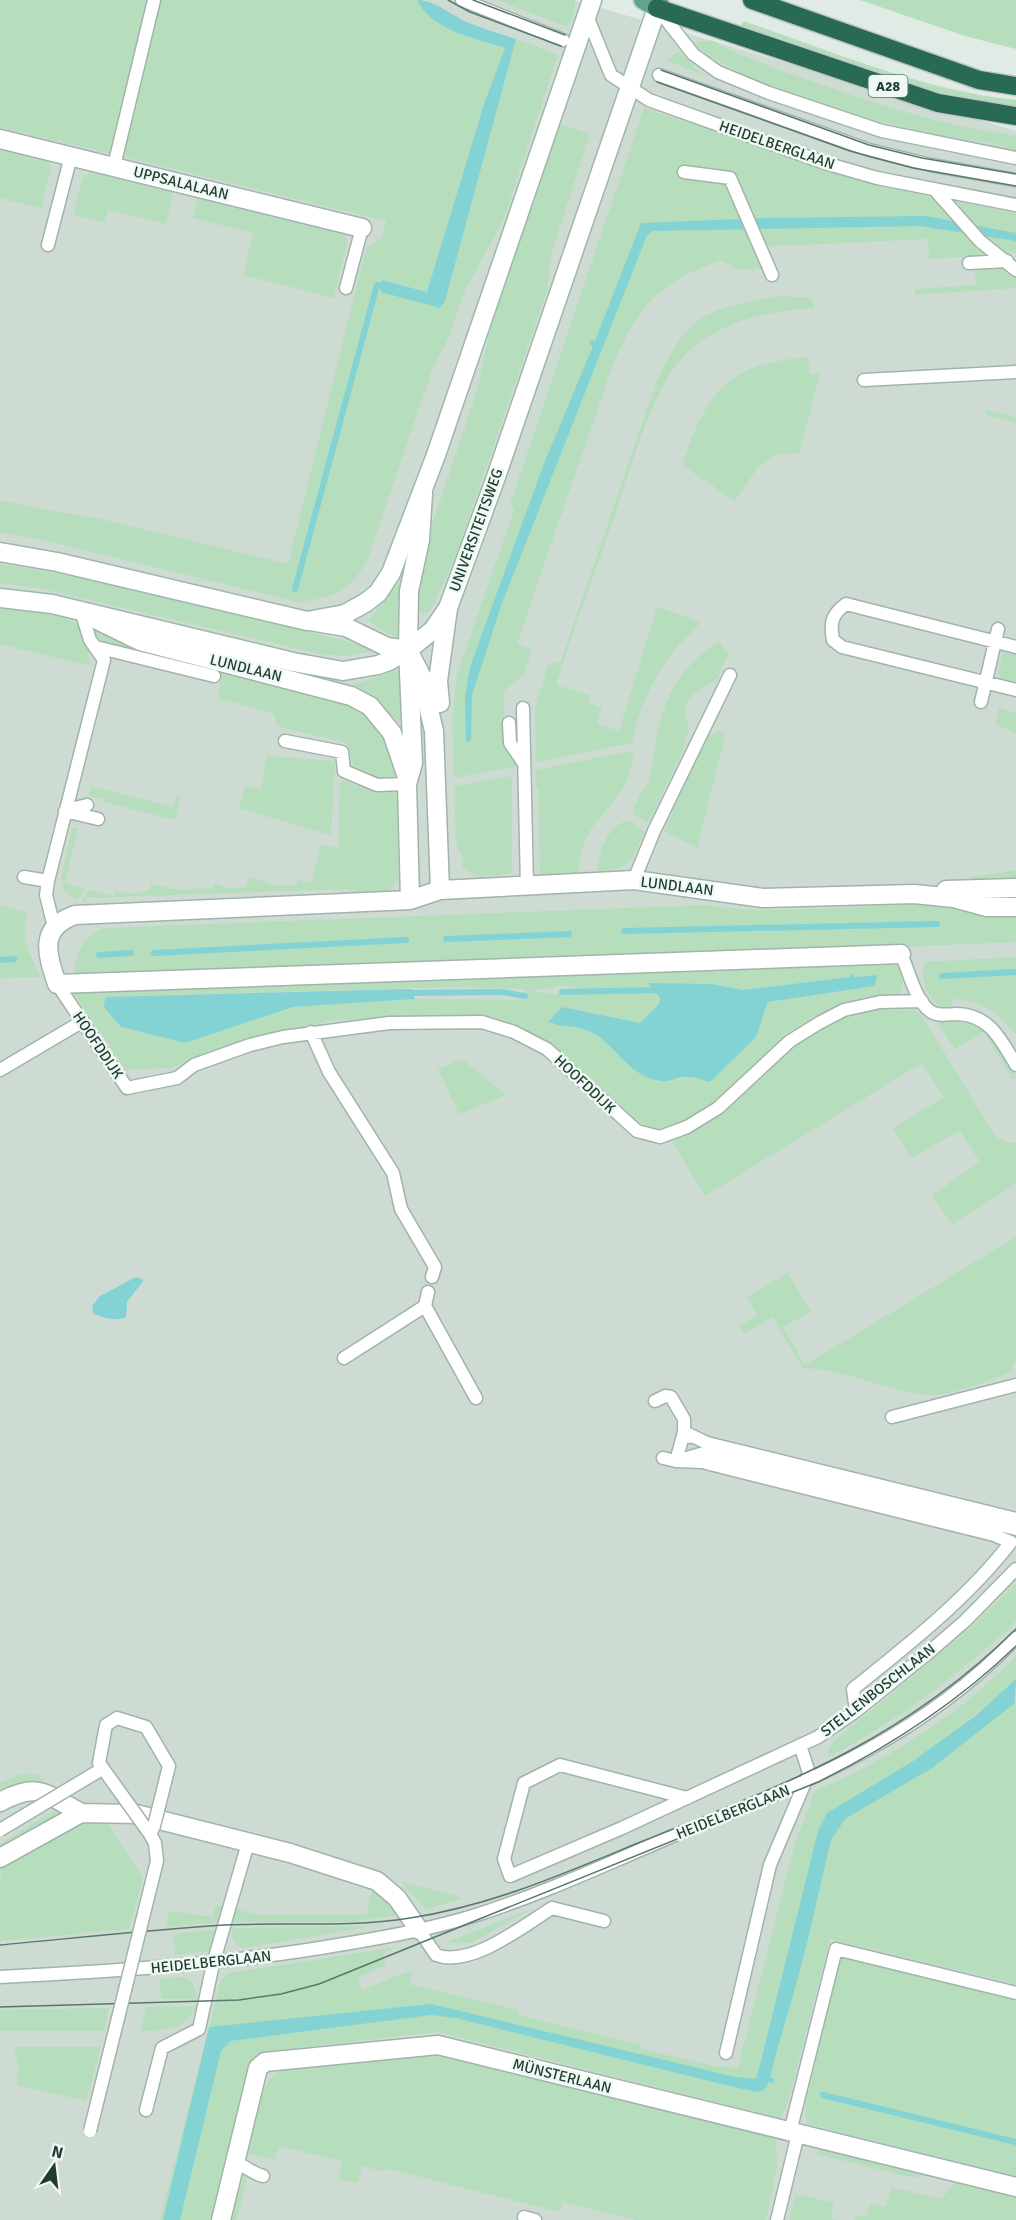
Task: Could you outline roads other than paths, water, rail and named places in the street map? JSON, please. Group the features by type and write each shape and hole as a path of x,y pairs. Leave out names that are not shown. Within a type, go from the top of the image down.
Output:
{"highway":[{"name":"A28","path":"752,0 979,80 1016,86"},
{"name":"A28","path":"653,3 938,103 1016,116"}],"street":[{"name":"UNIVERSITEITSWEG","path":"0,598 33,600 293,662 343,671 378,665 408,650 433,630 448,608 496,477 647,37 653,3"},
{"path":"307,621 345,614 378,593 391,573 423,489 589,7"},
{"name":"UPPSALALAAN","path":"0,139 362,228"},
{"name":"LUNDLAAN","path":"407,781 413,764 408,650 409,591 420,540 423,489"},
{"path":"0,552 57,562 307,621 346,627 387,647 408,650"},
{"name":"LUNDLAAN","path":"434,731 440,711 438,681 448,608"},
{"name":"LUNDLAAN","path":"81,612 140,641 351,696 370,706 392,733 407,781 410,900"},
{"name":"LUNDLAAN","path":"408,650 426,685 434,731 440,890"},
{"name":"LUNDLAAN","path":"54,927 74,915 92,913 410,900 440,890 634,880 662,882 763,898 914,894 954,898 1016,897"},
{"name":"LUNDLAAN","path":"914,894 926,890 1016,888"},
{"name":"LUNDLAAN","path":"954,898 987,907 1016,907"},
{"path":"54,927 49,936 48,948 57,984 902,954"},
{"path":"0,1802 18,1792 38,1790 81,1813 136,1815 248,1842 377,1881 397,1898 419,1930"},
{"path":"0,1858 81,1813"},
{"name":"MÜNSTERLAAN","path":"221,2220 243,2163 258,2068 265,2062 438,2045 1016,2187"}],"lane":[{"path":"114,166 154,0"},
{"path":"462,0 563,40"},
{"path":"653,3 693,54 728,76 882,131 1016,158"},
{"name":"HEIDELBERGLAAN","path":"589,7 611,75 649,100 825,163 877,178 1016,205"},
{"name":"HEIDELBERGLAAN","path":"659,75 869,150 931,165 1016,180"},
{"path":"48,244 71,156"},
{"path":"684,172 730,178 771,275"},
{"path":"934,189 980,241 1010,261 1016,270"},
{"path":"346,288 362,228"},
{"path":"969,263 1010,261"},
{"path":"864,380 1016,372"},
{"path":"1016,647 846,604 837,611 830,623 833,640 842,646 1016,690"},
{"path":"54,927 46,895 48,881 104,660 90,640 81,612"},
{"path":"981,702 998,629"},
{"path":"96,647 214,676"},
{"path":"634,880 654,831 730,675"},
{"path":"523,708 527,886"},
{"path":"509,723 510,743 523,763"},
{"path":"285,741 342,752 344,771 377,784 407,781"},
{"path":"66,810 87,805"},
{"path":"66,810 98,819"},
{"path":"24,877 48,881"},
{"path":"902,954 922,1001"},
{"name":"HOOFDDIJK","path":"57,984 127,1088 177,1078 194,1065 250,1045 311,1032 389,1023 482,1022 496,1025 548,1049 637,1131 660,1137 687,1127 718,1108 790,1041 819,1023 844,1010 880,1002 922,1001 932,1013 968,1016 988,1023 994,1028 1016,1065"},
{"path":"0,1070 83,1021"},
{"path":"311,1032 329,1072 393,1173 401,1209 435,1267 432,1276"},
{"path":"428,1292 425,1306 476,1398"},
{"path":"344,1358 425,1306"},
{"path":"892,1417 1016,1385"},
{"path":"655,1401 665,1396 671,1397 684,1419 684,1432 670,1459"},
{"path":"684,1432 704,1453"},
{"path":"684,1432 707,1443 1016,1519"},
{"path":"670,1459 704,1453 1016,1529"},
{"path":"670,1459 702,1462 994,1535 1013,1542"},
{"name":"STELLENBOSCHLAAN","path":"856,1711 853,1689 933,1622 993,1565 1013,1542"},
{"name":"STELLENBOSCHLAAN","path":"687,1798 560,1765 524,1784 504,1859 510,1876 687,1798 818,1737 856,1711 965,1621 1016,1569"},
{"name":"HEIDELBERGLAAN","path":"0,1977 213,1964 282,1955 419,1930 473,1916 545,1889 806,1782 881,1744 970,1682 1016,1638"},
{"path":"90,2130 157,1861 155,1843 150,1834 102,1769 99,1756 106,1725 117,1718 146,1727 169,1766 150,1834"},
{"path":"726,2053 770,1865 809,1773 800,1745"},
{"path":"0,1830 102,1769"},
{"path":"146,2110 162,2048 200,2029 213,1964 248,1842"},
{"path":"419,1930 436,1955 453,1958 486,1948 552,1908 604,1921"},
{"path":"777,2220 794,2133 836,1948 1016,1993"},
{"path":"243,2163 249,2172 263,2176"}],"water":[{"path":"417,0 437,5 462,20 516,39 445,301 440,308 381,292 382,280 427,292 485,101 505,48 468,37 444,26 424,11"},
{"path":"926,216 1016,233 1016,241 919,226 653,231 647,235 501,606 472,695 471,740 466,742 465,697 470,667 543,466 593,346 589,344 591,340 595,341 641,223 765,218"},
{"path":"850,974 856,977 877,975 875,986 768,1002 756,1037 710,1082 690,1077 666,1081 646,1077 593,1033 548,1022 562,1007 640,1023 659,1004 660,998 648,983 711,984 743,990 850,977"},
{"path":"411,989 415,999 293,1007 185,1043 121,1027 103,1006 106,997"},
{"path":"136,1277 144,1280 127,1302 126,1317 114,1319 94,1314 92,1306 100,1296"},
{"path":"1016,1679 1015,1703 932,1768 845,1819 831,1840 801,1967 770,2078 774,2079 773,2083 769,2082 764,2090 757,2092 725,2085 456,2018 431,2015 230,2041 221,2051 180,2220 163,2220 209,2027 431,2004 731,2076 753,2079 757,2077 818,1831 827,1813 913,1761 974,1717"}],"waterway":[{"path":"295,589 377,285 382,286"},
{"path":"624,931 937,924"},
{"path":"446,939 569,934"},
{"path":"154,953 406,940"},
{"path":"99,955 131,953"},
{"path":"0,960 14,959"},
{"path":"942,976 1016,972"},
{"path":"562,992 661,990"},
{"path":"409,993 501,992 525,996"},
{"path":"823,2095 1016,2142"}],"tram line":[{"path":"448,0 470,12 561,46"},
{"path":"473,0 565,35"},
{"path":"661,70 869,145 922,158 1016,174"},
{"path":"657,82 850,151 913,168 1016,186"},
{"path":"0,1945 224,1925 340,1924 387,1921 440,1913 498,1897 554,1877 742,1801 839,1757 929,1702 973,1668 1016,1629"},
{"path":"0,2007 239,2000 281,1994 319,1984 818,1782 923,1722 971,1686 1016,1646"}]}
